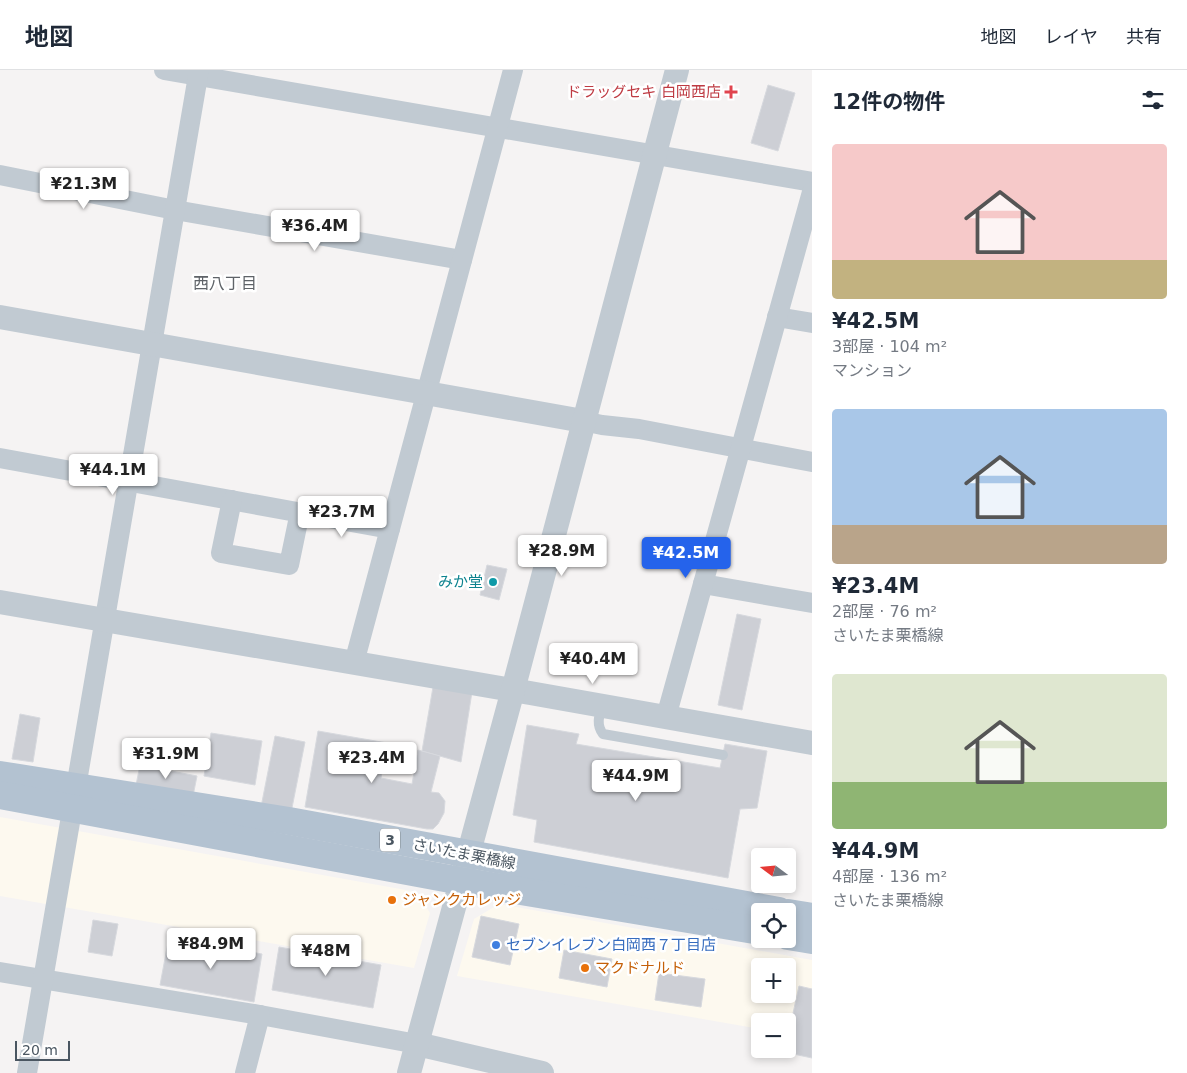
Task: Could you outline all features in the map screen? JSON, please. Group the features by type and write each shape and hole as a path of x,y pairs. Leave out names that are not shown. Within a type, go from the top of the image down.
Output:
{"main road":[{"name":"さいたま栗橋線","path":"0,775 75,798 464,868 751,929"},
{"name":"さいたま栗橋線","path":"0,795 75,798"},
{"name":"さいたま栗橋線","path":"464,868 751,907"},
{"path":"796,915 812,918"},
{"path":"796,937 812,940"}],"street":[{"path":"164,70 198,73 812,182"},
{"path":"354,663 513,70"},
{"path":"409,1073 513,690 677,70"},
{"path":"27,1073 198,73"},
{"path":"0,175 175,210 462,260"},
{"path":"666,718 812,192"},
{"path":"0,316 583,420 602,425 639,429 812,462"},
{"path":"777,317 812,323"},
{"path":"0,458 390,528"},
{"path":"232,500 221,553 279,564 288,565 300,512"},
{"path":"703,584 812,603"},
{"path":"0,602 513,690 812,744"},
{"path":"0,972 260,1015 417,1044 542,1073"},
{"path":"245,1073 260,1015"}],"lane":[{"path":"602,706 598,720 603,734 722,755"}],"shaded area":[{"path":"0,817 417,892 430,913 414,968 0,896"},
{"path":"499,904 812,960 812,1038 796,1035 796,1013 751,1013 751,1027 457,976 474,919"}],"building":[{"path":"768,85 795,93 778,151 751,143"},
{"name":"みか堂","path":"487,565 507,569 499,600 480,595"},
{"path":"737,614 761,619 742,710 718,705"},
{"path":"433,687 472,692 461,762 422,751"},
{"path":"20,714 40,718 33,762 12,759"},
{"path":"527,725 579,734 576,744 720,768 725,744 767,751 757,808 740,809 728,878 534,842 537,820 513,815"},
{"path":"318,731 387,743 381,778 412,784 418,750 440,756 431,792 439,793 445,801 444,813 438,824 433,829 427,829 305,807"},
{"path":"211,733 262,741 255,785 204,776"},
{"path":"275,736 305,742 291,813 261,807"},
{"path":"140,765 197,776 193,796 136,785"},
{"path":"481,916 519,924 510,965 472,957"},
{"path":"93,920 118,924 112,956 88,952"},
{"path":"169,937 262,954 254,1002 160,985"},
{"path":"279,947 381,965 373,1008 272,990"},
{"name":"マクドナルド","path":"564,950 612,959 607,987 559,978"},
{"path":"659,973 705,979 701,1007 655,1000"},
{"path":"799,986 812,989 812,1058 796,1055 796,1013 793,1013"}],"place":[{"name":"ドラッグセキ 白岡西店","path":"731,92"},
{"name":"みか堂","path":"493,582"},
{"name":"ジャンクカレッジ","path":"392,900"},
{"name":"セブンイレブン白岡西７丁目店","path":"496,945"},
{"name":"マクドナルド","path":"585,968"}],"district":[{"name":"西八丁目","path":"225,283"}]}
